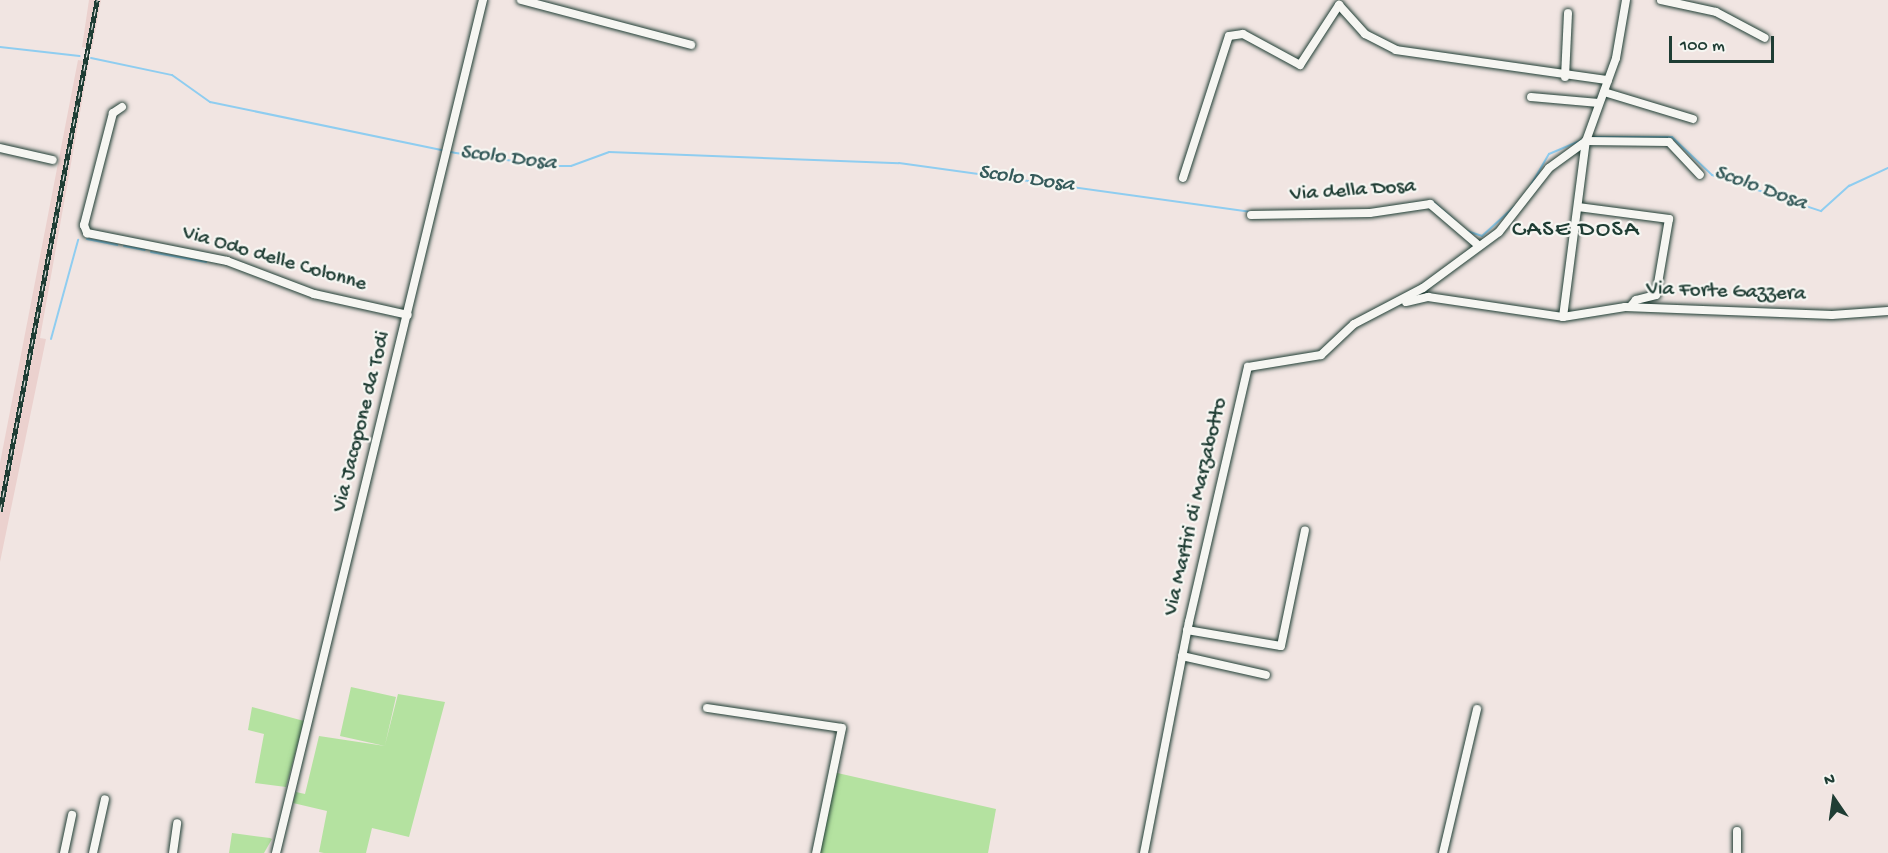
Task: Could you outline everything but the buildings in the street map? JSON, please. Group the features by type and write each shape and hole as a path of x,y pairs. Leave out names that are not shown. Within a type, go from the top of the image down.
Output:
{"street":[{"name":"Via Jacopone da Todi","path":"276,853 483,0"},
{"path":"521,0 691,45"},
{"path":"1563,317 1586,141 1608,80 1626,0"},
{"path":"1661,0 1716,12 1765,38"},
{"path":"1183,178 1229,36 1243,34 1300,65 1336,5 1344,7 1365,34 1396,50 1565,76 1608,80"},
{"path":"1565,76 1568,13"},
{"path":"1604,92 1693,119"},
{"path":"1531,97 1599,103"},
{"name":"Via Odo delle Colonne","path":"122,107 113,113 84,225 87,233 227,261 314,294 408,315"},
{"path":"1586,141 1669,141 1700,175"},
{"name":"Via Martiri di Marzabotto","path":"1144,853 1187,630 1248,367 1261,361 1316,357 1371,312 1398,304 1423,288 1511,218 1560,158 1577,150 1586,141"},
{"path":"0,148 53,160"},
{"path":"1577,150 1585,158"},
{"name":"Via della Dosa","path":"1251,216 1370,213 1430,204 1478,245"},
{"path":"1578,207 1669,219 1656,295 1634,301 1630,307"},
{"path":"1398,304 1423,297 1423,288"},
{"name":"Via Forte Gazzera","path":"1423,297 1563,317 1630,307 1832,315 1888,311"},
{"path":"1187,630 1281,646 1305,530"},
{"path":"1182,656 1266,675"},
{"path":"706,708 838,724 841,734 816,853"},
{"path":"1443,853 1477,709"},
{"path":"93,853 105,799"},
{"path":"64,853 72,815"},
{"path":"173,853 177,823"},
{"path":"1737,831 1737,853"}],"shaded area":[{"path":"89,0 101,0 92,49 82,47"},
{"path":"78,60 89,62 40,338 46,339 0,562 0,463"}],"green space":[{"path":"351,687 396,697 385,745 398,694 445,702 409,837 372,828 366,853 324,853 319,852 327,811 293,803 296,792 305,794 319,736 385,746 340,736"},
{"path":"252,707 304,721 286,787 255,783 264,734 248,730"},
{"path":"833,772 996,809 988,853 820,853"},
{"path":"232,833 272,839 264,853 229,853"}],"waterway":[{"name":"Scolo Dosa","path":"0,47 79,56"},
{"name":"Scolo Dosa","path":"91,58 172,75 210,102 456,153 548,166 571,166 609,152 899,163 1250,212"},
{"name":"Scolo Dosa","path":"1590,137 1672,137 1712,175 1821,211 1849,186 1888,168"},
{"name":"Scolo Dosa","path":"1531,185 1549,154 1582,140"},
{"name":"Scolo Dosa","path":"1432,201 1456,222"},
{"name":"Scolo Dosa","path":"1467,231 1482,236 1515,206"},
{"path":"87,239 117,245"},
{"path":"51,339 78,240"},
{"path":"124,246 145,250"},
{"path":"151,252 206,262"}],"railway":[{"path":"0,511 97,0"}],"district":[{"name":"CASE DOSA","path":"1576,231"}]}
